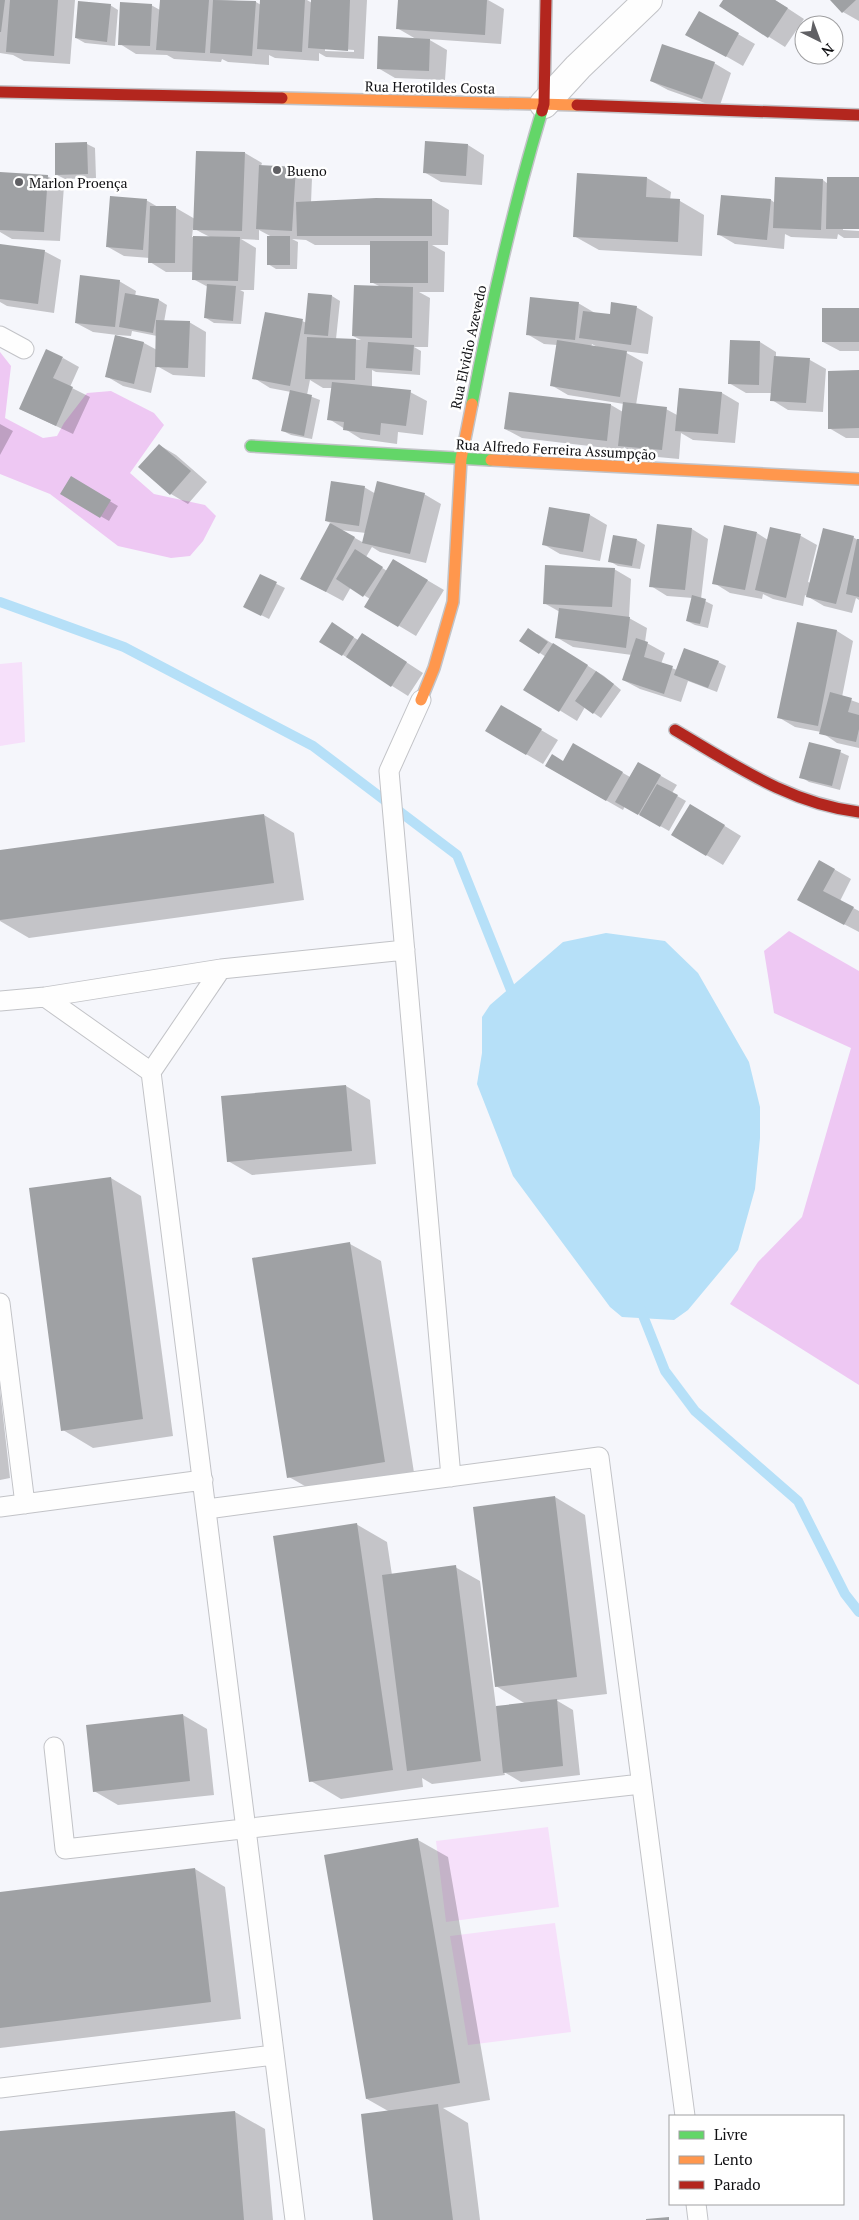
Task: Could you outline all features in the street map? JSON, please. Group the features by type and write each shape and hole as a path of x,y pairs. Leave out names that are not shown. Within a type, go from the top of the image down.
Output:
{"street":[{"name":"Rua Elvidio Azevedo","path":"421,700 434,668 453,602 461,459 488,318 520,182 544,104 546,0"},
{"path":"544,104 578,67 648,0"},
{"name":"Rua Herotildes Costa","path":"0,92 544,104 859,115"},
{"name":"Rua Alfredo Ferreira Assumpção","path":"251,446 461,459 859,479"},
{"path":"676,730 791,797 837,811 859,812"}],"lane":[{"path":"0,336 24,349"},
{"path":"421,700 389,771 451,1477"},
{"path":"0,1001 46,997 221,969 405,950"},
{"path":"221,969 151,1072 295,2220"},
{"path":"46,997 151,1072"},
{"path":"0,1303 25,1504"},
{"path":"207,1510 598,1457 685,2115"},
{"path":"0,1507 203,1480"},
{"path":"54,1747 65,1849 641,1784"},
{"path":"0,2088 274,2055"},
{"path":"696,2205 698,2220"}],"shaded area":[{"path":"0,352 11,366 5,418 43,438 57,436 64,423 87,393 111,391 154,413 164,425 130,473 154,494 205,505 216,516 203,541 190,556 171,558 118,546 50,494 0,474"},
{"path":"22,662 25,742 0,746 0,664"},
{"path":"789,931 859,971 859,1385 730,1304 758,1262 802,1217 851,1048 774,1013 764,951"},
{"path":"548,1827 559,1907 446,1922 436,1841"},
{"path":"555,1923 571,2032 468,2045 450,1936"}],"water":[{"path":"606,933 665,941 698,973 749,1062 760,1107 760,1138 755,1189 738,1250 688,1310 674,1320 622,1317 610,1307 513,1176 477,1084 482,1053 482,1017 490,1005 563,942"}],"building":[{"path":"0,0 5,0 1,32 0,32"},
{"path":"10,0 58,0 54,56 6,52"},
{"path":"160,0 209,0 205,53 156,50"},
{"path":"213,0 256,1 252,56 210,53"},
{"path":"260,0 305,0 302,52 257,49"},
{"path":"311,0 350,0 348,51 308,48"},
{"path":"398,0 487,0 485,35 396,29"},
{"path":"723,0 775,0 788,8 768,38 719,6"},
{"path":"830,0 856,0 842,13"},
{"path":"78,1 111,4 107,42 75,38"},
{"path":"120,2 152,4 150,46 118,45"},
{"path":"699,11 739,33 726,57 685,35"},
{"path":"378,36 430,39 429,71 377,69"},
{"path":"662,44 715,62 702,99 650,81"},
{"path":"425,141 468,144 466,176 423,173"},
{"path":"87,142 88,174 55,175 55,143"},
{"path":"196,151 245,152 242,231 193,230"},
{"path":"259,165 296,167 292,231 256,229"},
{"path":"0,172 48,175 44,232 0,230"},
{"path":"577,173 647,177 646,197 680,199 678,242 573,237"},
{"path":"775,177 823,179 821,230 773,228"},
{"path":"827,177 859,177 859,229 826,229"},
{"path":"721,195 771,199 767,240 717,235"},
{"path":"110,196 147,199 143,250 106,247"},
{"path":"376,198 432,199 432,236 297,236 296,202"},
{"path":"150,206 176,206 175,263 148,263"},
{"path":"193,236 240,237 238,281 192,280"},
{"path":"267,236 290,236 290,265 267,265"},
{"path":"370,241 428,241 428,283 370,283"},
{"path":"0,244 45,250 38,304 0,299"},
{"path":"80,275 120,280 115,327 75,323"},
{"path":"207,284 236,286 233,321 204,318"},
{"path":"354,285 413,287 412,338 352,336"},
{"path":"125,293 159,299 153,333 119,327"},
{"path":"308,293 332,295 328,336 304,334"},
{"path":"530,297 579,302 575,340 526,335"},
{"path":"611,302 637,306 631,345 579,338 583,311 610,314"},
{"path":"822,308 859,308 859,342 822,342"},
{"path":"265,312 303,319 290,386 252,379"},
{"path":"156,320 190,321 188,368 155,367"},
{"path":"115,335 144,342 134,384 105,377"},
{"path":"307,337 356,339 355,380 305,379"},
{"path":"557,340 627,351 620,397 550,386"},
{"path":"730,340 760,341 759,385 728,384"},
{"path":"368,342 414,345 412,371 366,368"},
{"path":"46,349 63,357 53,378 73,387 56,426 19,409"},
{"path":"774,356 810,358 806,403 770,401"},
{"path":"859,370 859,428 828,429 828,371"},
{"path":"332,382 411,390 406,426 381,423 380,435 343,430 344,422 327,420"},
{"path":"679,388 722,392 718,434 675,431"},
{"path":"290,390 312,395 304,436 281,431"},
{"path":"509,392 611,404 607,441 504,429"},
{"path":"623,402 667,407 662,450 618,446"},
{"path":"159,444 191,471 170,495 138,467"},
{"path":"71,476 111,500 100,518 60,494"},
{"path":"331,481 365,486 359,526 325,521"},
{"path":"377,481 425,493 410,554 362,543"},
{"path":"549,507 590,514 583,552 542,545"},
{"path":"330,523 355,537 326,592 300,579"},
{"path":"657,524 692,528 685,590 649,587"},
{"path":"724,525 757,532 745,590 712,584"},
{"path":"770,527 801,534 786,598 755,590"},
{"path":"823,528 854,536 836,604 806,597"},
{"path":"613,535 637,539 632,566 608,562"},
{"path":"857,539 859,539 859,597 846,594"},
{"path":"355,549 383,567 363,597 336,579"},
{"path":"393,559 428,580 398,627 364,607"},
{"path":"545,565 615,568 612,607 543,604"},
{"path":"260,574 277,582 261,616 243,607"},
{"path":"692,595 706,599 700,624 686,621"},
{"path":"559,608 630,617 626,648 555,638"},
{"path":"332,622 354,637 342,656 319,642"},
{"path":"797,622 837,630 818,726 777,718"},
{"path":"528,628 548,642 539,654 519,641"},
{"path":"362,633 407,662 391,687 346,657"},
{"path":"636,638 648,642 644,657 673,666 664,694 622,680"},
{"path":"553,643 588,665 559,712 523,690"},
{"path":"684,648 719,661 708,688 674,675"},
{"path":"596,671 614,684 593,714 575,701"},
{"path":"830,692 852,698 848,712 859,715 859,729 856,742 819,734"},
{"path":"501,705 542,729 526,755 485,731"},
{"path":"809,742 841,750 832,786 799,778"},
{"path":"573,743 623,772 606,801 545,766 552,754 563,761"},
{"path":"638,762 661,775 638,815 615,802"},
{"path":"657,784 678,795 660,827 639,815"},
{"path":"690,804 725,825 706,856 671,835"},
{"path":"264,814 274,883 0,920 0,850"},
{"path":"819,860 835,869 823,891 854,907 844,925 797,900"},
{"path":"346,1085 352,1151 227,1162 221,1096"},
{"path":"111,1177 143,1419 61,1431 29,1188"},
{"path":"350,1242 385,1462 287,1478 252,1258"},
{"path":"555,1496 577,1677 495,1687 473,1507"},
{"path":"357,1523 393,1770 309,1782 273,1536"},
{"path":"456,1565 481,1761 407,1771 382,1575"},
{"path":"557,1699 563,1766 503,1773 496,1706"},
{"path":"183,1714 190,1781 93,1792 86,1725"},
{"path":"418,1838 460,2083 366,2099 324,1855"},
{"path":"195,1868 211,2002 0,2028 0,1892"},
{"path":"438,2104 453,2220 373,2220 361,2114"},
{"path":"235,2111 244,2220 0,2220 0,2131"},
{"path":"669,2217 669,2220 646,2220 646,2219"}],"waterway":[{"path":"0,602 124,647 313,746 457,855 515,1000"},
{"path":"640,1308 665,1371 695,1411 798,1501 845,1594 859,1612"}],"traffic: fast":[{"path":"472,404 503,256 542,111"},
{"path":"251,446 491,460"}],"traffic: slow":[{"path":"282,98 577,105"},
{"path":"421,700 434,668 453,602 461,459 472,404"},
{"path":"491,460 859,479"}],"traffic: jam":[{"path":"542,111 544,104 546,0"},
{"path":"0,92 282,98"},
{"path":"577,105 859,115"},
{"path":"675,730 741,769 785,791 833,807 859,812"}],"place":[{"name":"Bueno","path":"277,170"},
{"name":"Marlon Proença","path":"19,182"}]}
